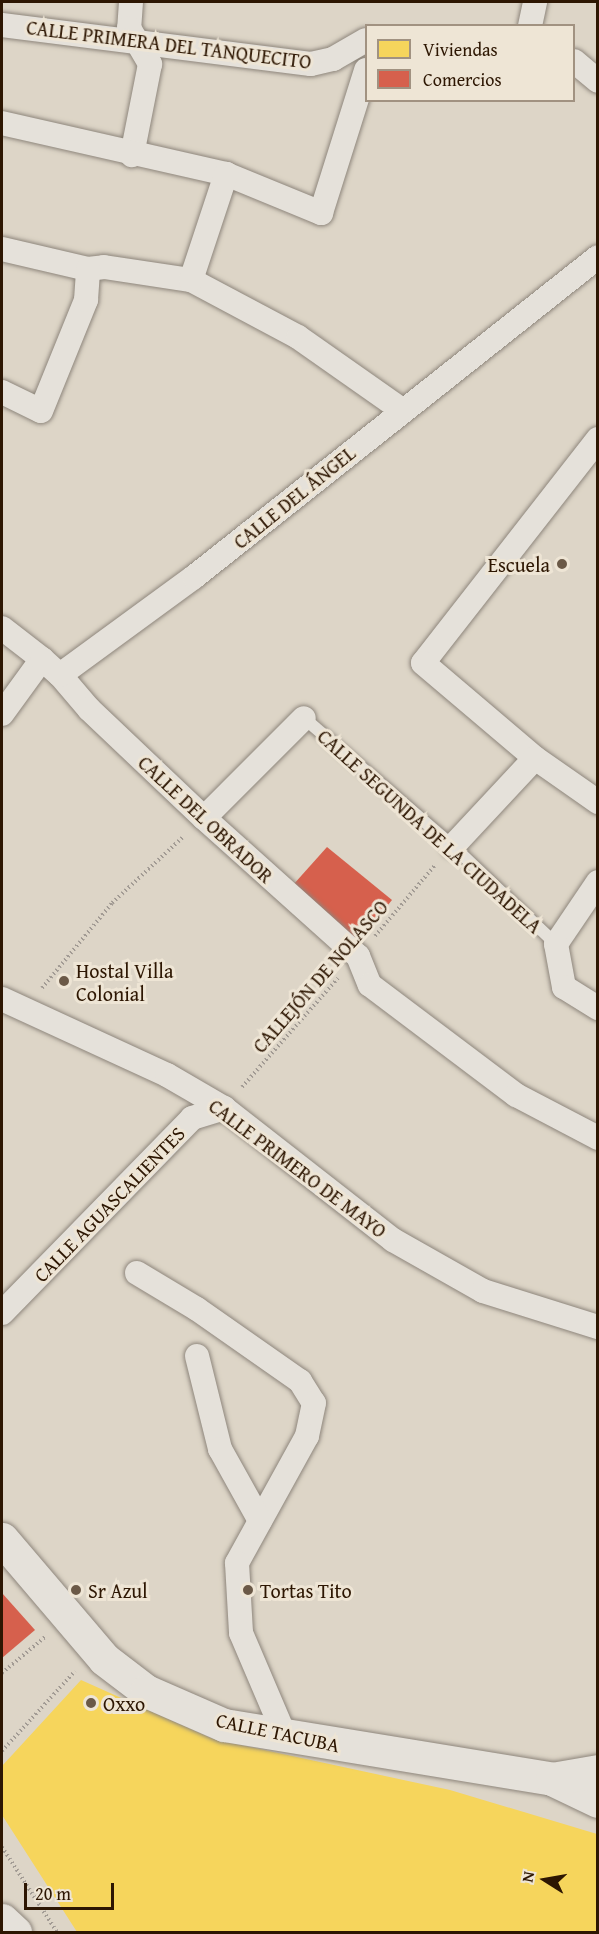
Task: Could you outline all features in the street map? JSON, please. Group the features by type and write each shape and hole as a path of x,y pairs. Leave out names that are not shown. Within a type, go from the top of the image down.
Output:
{"street":[{"path":"131,2 129,28 150,64 132,155"},
{"path":"530,24 535,2"},
{"name":"CALLE PRIMERA DEL TANQUECITO","path":"2,25 311,64 333,59 365,41"},
{"path":"575,63 597,81"},
{"path":"2,123 132,155 226,174 321,213 365,73"},
{"path":"191,280 226,174"},
{"path":"2,249 88,269 104,267 191,280 298,338 402,410"},
{"name":"CALLE DEL ÁNGEL","path":"60,675 194,577 597,257"},
{"path":"2,392 41,411 86,300 88,269"},
{"path":"597,439 423,663 534,758 597,802"},
{"path":"2,628 42,658 60,675"},
{"path":"2,714 42,658"},
{"name":"CALLE DEL OBRADOR","path":"60,675 89,709 204,818 358,956"},
{"path":"204,818 304,718"},
{"path":"453,846 534,758"},
{"path":"597,882 556,944 564,987 597,1008"},
{"path":"358,956 370,985 379,992 516,1095 597,1138"},
{"name":"CALLE PRIMERO DE MAYO","path":"2,999 167,1075 224,1108 393,1240 483,1292 597,1327"},
{"name":"CALLE AGUASCALIENTES","path":"2,1313 192,1118 224,1108"},
{"path":"137,1273 197,1309 300,1381 314,1403 307,1436 237,1563 241,1633 285,1736"},
{"path":"197,1356 220,1449 260,1521"},
{"name":"CALLE TACUBA","path":"2,1539 96,1648 146,1691 224,1725 552,1779"},
{"path":"552,1779 597,1771"},
{"path":"552,1779 597,1801"},
{"path":"2,1920 15,1932"}],"lane":[{"name":"CALLE SEGUNDA DE LA CIUDADELA","path":"304,718 453,846 556,944"}],"path":[{"path":"24,1010 112,903 204,818"},
{"name":"CALLEJÓN DE NOLASCO","path":"224,1108 358,956 436,863"},
{"path":"2,1673 68,1617"},
{"path":"2,1751 96,1648"},
{"path":"2,1847 57,1932"}],"building: Viviendas":[{"path":"81,1680 213,1739 450,1790 597,1834 597,1932 77,1932 2,1815 2,1766"}],"building: Comercios":[{"path":"327,847 392,900 357,943 293,885"},
{"path":"2,1593 35,1630 2,1658"}],"place":[{"name":"Escuela","path":"562,564"},
{"name":"Hostal Villa Colonial","path":"64,981"},
{"name":"Sr Azul","path":"76,1590"},
{"name":"Tortas Tito","path":"248,1590"},
{"name":"Oxxo","path":"91,1703"}]}
